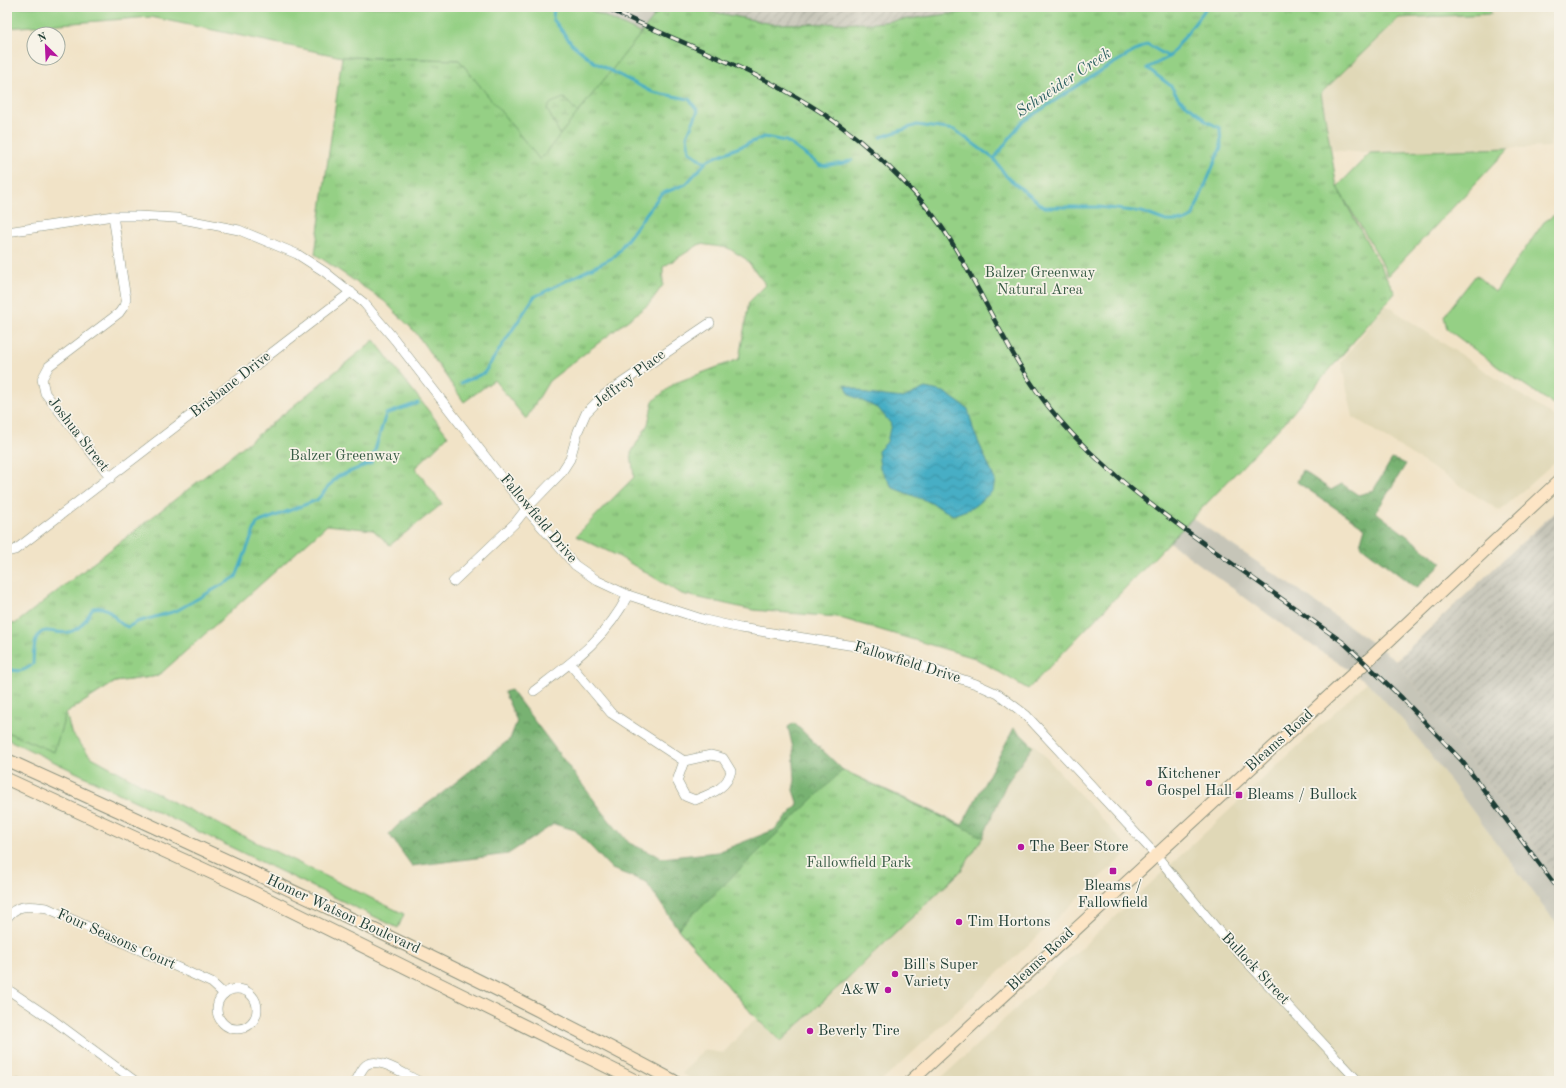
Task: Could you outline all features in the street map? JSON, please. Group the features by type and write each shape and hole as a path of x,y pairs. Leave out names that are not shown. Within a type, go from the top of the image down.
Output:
{"main road":[{"name":"Bleams Road","path":"911,1081 1155,854 1365,663 1559,481"},
{"name":"Homer Watson Boulevard","path":"7,760 258,874 430,955 517,998 674,1081"},
{"name":"Homer Watson Boulevard","path":"7,779 256,893 636,1081"}],"street":[{"name":"Fallowfield Drive","path":"7,232 113,216 177,218 239,230 297,254 325,272 364,304 394,340 526,509 575,565 598,581 628,595 705,620 740,628 868,648 976,684 998,694 1026,715 1155,854"},
{"name":"Joshua Street","path":"111,478 45,393 42,380 50,366 120,313 124,306 126,299 113,216"},
{"name":"Brisbane Drive","path":"7,552 15,550 111,478 351,292"},
{"name":"Jeffrey Place","path":"453,582 515,523 567,465 581,423 593,404 710,323"},
{"path":"534,691 570,664 606,630 618,615 628,595"},
{"path":"570,664 611,713 684,761 711,755 723,758 731,771 729,779 724,785 695,800 684,796 677,781 684,761"},
{"name":"Bullock Street","path":"1155,854 1222,935 1358,1081"},
{"name":"Four Seasons Court","path":"7,918 10,914 26,905 47,908 212,984 224,994"},
{"path":"7,988 53,1020 134,1081"},
{"path":"238,989 246,990 252,994 258,1007 255,1020 252,1024 246,1028 233,1029 221,1022 217,1008 224,994 231,990 238,989"},
{"path":"356,1081 367,1064 377,1062 418,1081"}],"shaded area":[{"path":"584,7 632,7 679,26 1133,478 1294,587 1396,660 1559,879 1559,927 1440,767 1407,725 1367,682 1292,632 1127,511 596,13"},
{"path":"690,7 1007,7 875,23 772,24"},
{"path":"1493,7 1559,7 1559,107 1556,107 1550,147 1370,153 1327,150 1321,93 1399,18 1490,14"},
{"path":"1386,305 1559,420 1559,458 1500,511 1353,417 1341,362"},
{"path":"1559,508 1559,879 1396,660"},
{"path":"1367,682 1407,725 1440,767 1559,927 1559,1081 938,1081"},
{"path":"1034,744 1130,850 882,1081 695,1081 682,1074 703,1050 723,1053 756,1018 782,1041 960,872 983,837 1006,784"}],"green space":[{"path":"7,7 584,7 686,54 843,195 441,301 459,60 342,57 151,17 7,28"},
{"path":"632,7 673,7 663,20"},
{"name":"Balzer Greenway Natural Area","path":"662,7 690,7 772,24 875,23 1007,7 1490,7 1491,14 1399,18 1321,93 1337,187 1395,293 1284,423 1028,689 975,658 837,617 753,610 682,594 618,556 576,536 634,477 631,453 648,424 653,401 675,383 739,359 749,302 766,285 746,259 728,248 700,244 663,267 663,285 649,304 549,381 526,419 494,380 464,402 416,333 384,301 315,254 342,57 459,60 540,160"},
{"path":"564,98 597,132 571,156 547,109 551,103"},
{"path":"1509,148 1388,276 1379,257 1337,187 1370,153"},
{"path":"1559,212 1559,408 1498,367 1447,329 1444,316 1476,275 1495,292 1544,222"},
{"name":"Balzer Greenway","path":"374,340 448,436 415,468 442,504 390,545 373,530 327,525 158,676 115,682 66,713 54,752 7,732 7,622 15,624 254,438"},
{"path":"1392,459 1406,464 1376,512 1442,563 1416,588 1360,545 1365,528 1297,482 1302,470 1331,490 1342,484 1358,495 1373,491"},
{"path":"106,675 158,676 115,682 66,713 71,732 90,756 175,803 404,914 398,928 7,739 7,689"},
{"path":"511,690 609,820 629,843 662,858 718,852 774,830 798,805 793,790 795,780 793,748 788,727 794,723 843,770 962,825 1014,728 1033,746 1006,784 983,837 960,872 781,1041 756,1018 678,929 646,882 612,869 575,830 554,824 508,854 412,866 389,834 400,823 441,794 510,739 517,721 504,692"},
{"name":"Fallowfield Park","path":"843,770 983,837 960,872 781,1041 756,1018 678,929"},
{"path":"17,1074 30,1081 9,1081"}],"water":[{"path":"845,384 867,394 903,398 925,388 944,392 968,409 974,432 995,480 993,491 972,508 953,515 927,501 893,488 880,468 878,451 887,442 891,424 879,409 850,395"}],"waterway":[{"name":"Schneider Creek","path":"554,7 553,19 572,44 594,62 652,92 689,99 698,111 687,136 689,151 705,163"},
{"path":"881,137 917,125 955,130 994,159 1007,177 1044,207 1098,207 1142,212 1166,221 1184,221 1192,217 1221,147 1220,128 1206,121 1179,99 1171,86 1147,68 1169,57 1207,7"},
{"name":"Schneider Creek","path":"994,159 1021,123 1092,76 1147,44 1169,57"},
{"path":"461,383 484,373 534,297 614,257 661,194 686,184 708,160 764,137 786,141 821,166 844,163 852,160"},
{"path":"7,669 21,671 30,667 33,664 34,647 37,637 42,632 70,632 78,628 85,621 93,608 100,608 109,611 119,622 128,627 137,622 176,611 236,577 257,523 317,500 337,477 371,463 386,414 418,403"}],"railway":[{"path":"605,7 738,67 802,100 861,142 885,164 909,187 940,224 962,260 1012,353 1041,397 1074,436 1111,472 1151,504 1344,643 1402,698 1462,761 1559,890"}],"place":[{"name":"Kitchener Gospel Hall","path":"1149,783"},
{"name":"Bleams / Bullock","path":"1239,795"},
{"name":"The Beer Store","path":"1021,847"},
{"name":"Bleams / Fallowfield","path":"1113,871"},
{"name":"Tim Hortons","path":"959,922"},
{"name":"Bill's Super Variety","path":"895,974"},
{"name":"A&W","path":"888,990"},
{"name":"Beverly Tire","path":"810,1031"}]}
